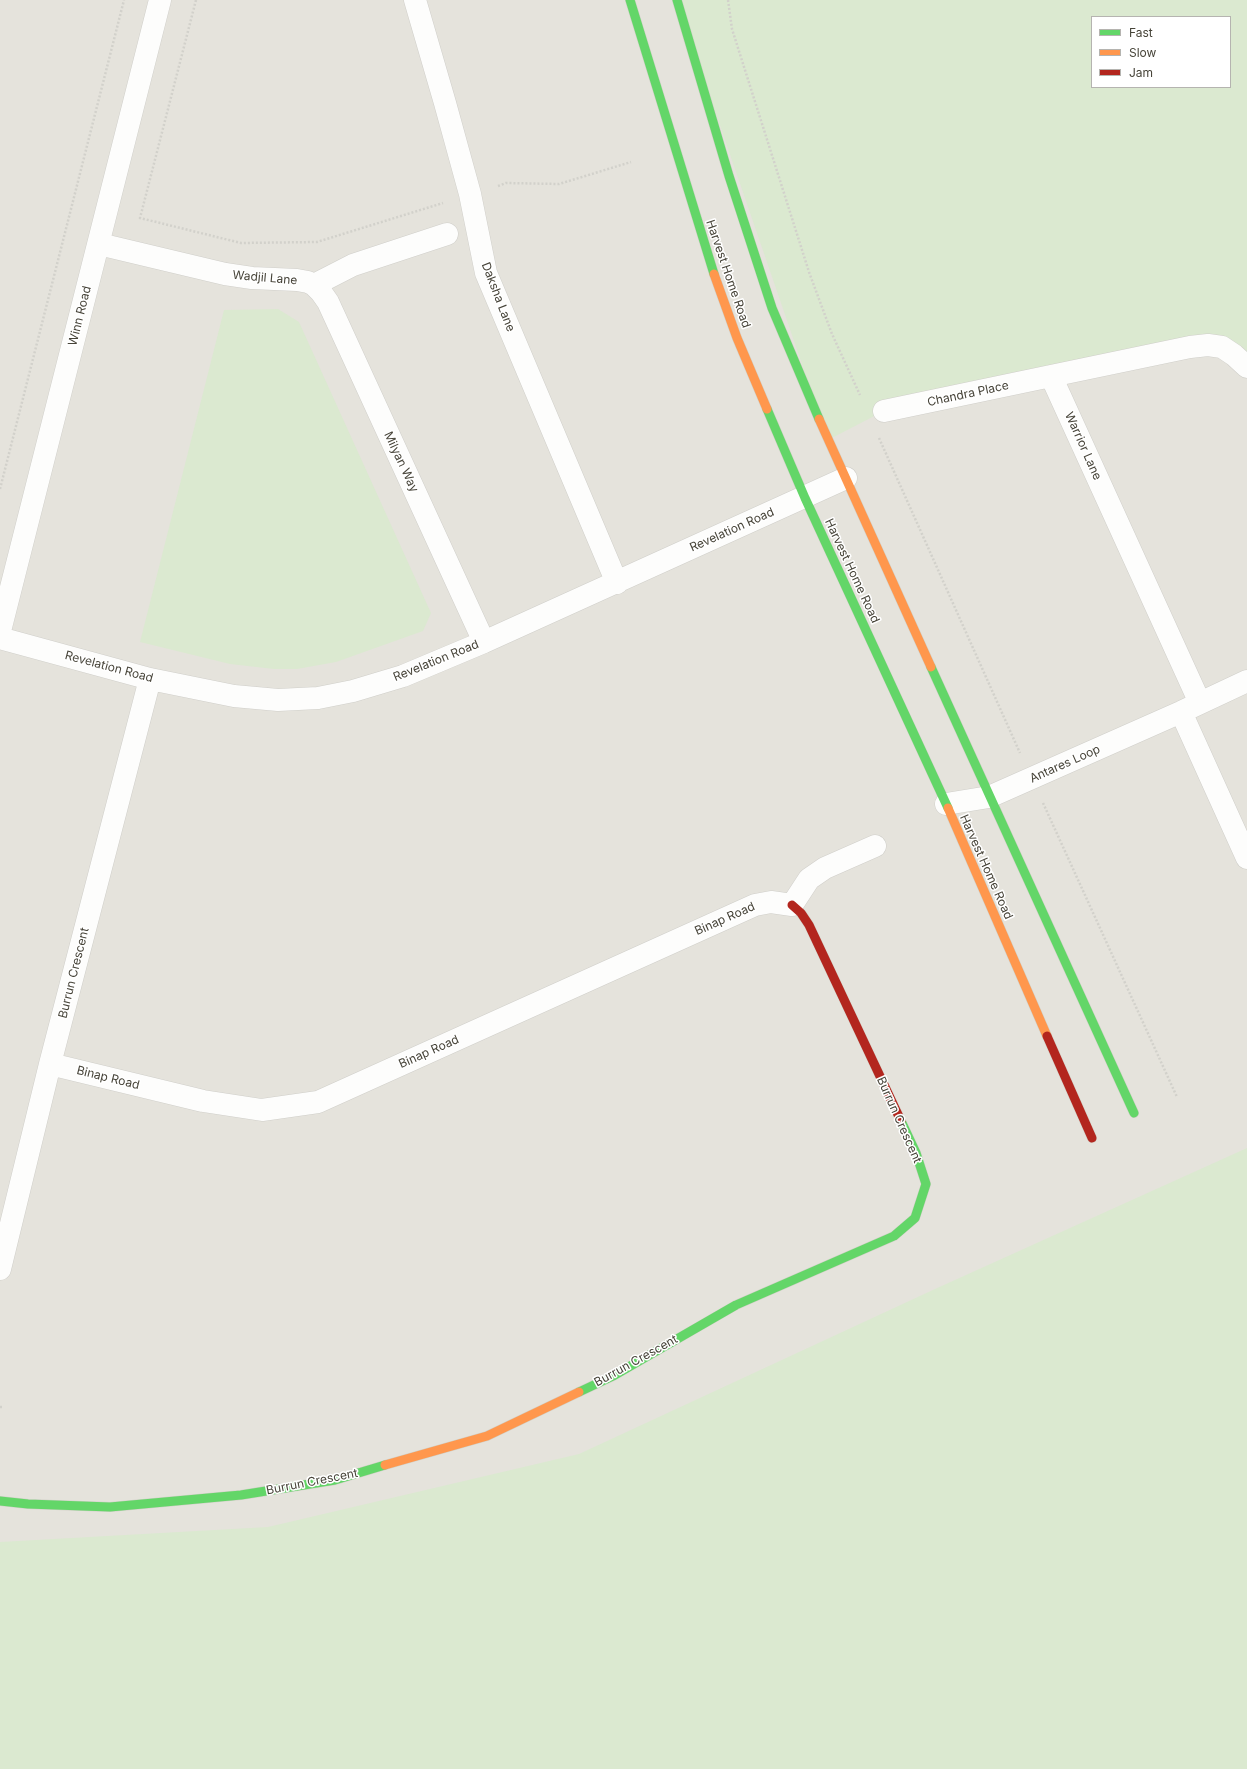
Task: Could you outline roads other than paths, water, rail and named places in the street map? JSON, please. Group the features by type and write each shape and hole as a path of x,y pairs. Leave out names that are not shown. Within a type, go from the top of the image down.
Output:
{"street":[{"name":"Winn Road","path":"0,631 160,0"},
{"name":"Daksha Lane","path":"415,0 470,194 486,273 617,583"},
{"name":"Harvest Home Road","path":"630,0 713,272 737,338 805,498 946,804 1092,1138"},
{"path":"677,0 729,176 772,308 846,478 989,797 1134,1113"},
{"name":"Wadjil Lane","path":"99,244 225,274 252,278 297,280 314,285 354,265 447,234"},
{"name":"Milyan Way","path":"314,285 328,302 484,642"},
{"path":"1051,376 1208,345 1222,347 1234,355 1247,367"},
{"name":"Chandra Place","path":"884,411 1051,376"},
{"name":"Warrior Lane","path":"1051,376 1191,708"},
{"name":"Revelation Road","path":"0,638 150,679 234,696 278,700 318,698 353,691 402,676 484,642 805,498 846,478"},
{"name":"Burrun Crescent","path":"0,1269 50,1064 150,679"},
{"name":"Antares Loop","path":"946,804 989,797 1247,682"},
{"path":"1191,708 1247,858"},
{"path":"792,905 809,880 825,868 875,846"},
{"name":"Binap Road","path":"50,1064 203,1101 262,1110 318,1102 755,905 771,902 792,905"},
{"name":"Burrun Crescent","path":"0,1501 28,1504 110,1507 241,1495 336,1480 487,1436 613,1376 736,1304 894,1236 915,1218 926,1184 916,1153 809,925 801,913 792,905"}]}
